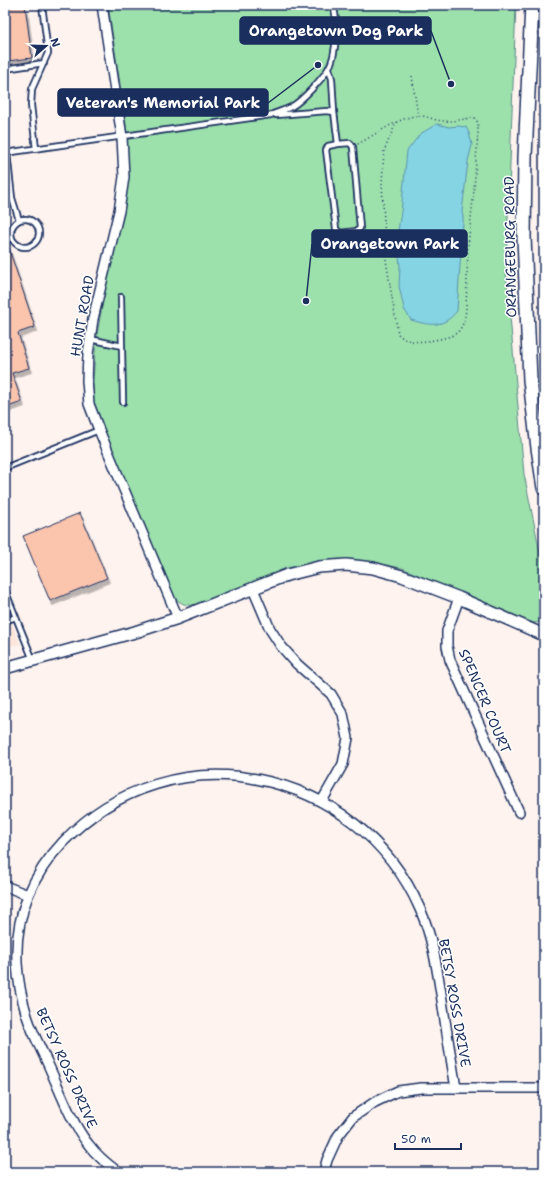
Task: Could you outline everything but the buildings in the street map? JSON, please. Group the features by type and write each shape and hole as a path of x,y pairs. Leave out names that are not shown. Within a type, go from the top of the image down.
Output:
{"main road":[{"name":"ORANGEBURG ROAD","path":"532,5 525,157 524,237 530,380 544,488"}],"street":[{"name":"HUNT ROAD","path":"102,5 122,137 124,177 119,211 93,319 88,354 87,381 89,404 178,618"},
{"path":"5,668 135,632 178,618 287,575 319,567 346,565 373,568 402,576 459,598 544,635"},
{"path":"253,589 270,629 281,646 297,664 331,694 343,714 348,738 343,764 322,802"},
{"name":"SPENCER COURT","path":"459,598 448,631 447,646 450,660 520,812"},
{"name":"BETSY ROSS DRIVE","path":"118,1172 106,1163 88,1144 73,1120 27,1017 20,990 17,963 18,936 22,914 28,895 44,866 55,851 74,831 95,814 120,799 148,787 176,779 206,776 234,776 260,780 300,792 322,802 347,818 367,834 387,855 404,880 420,908 430,938 436,965 456,1088"},
{"path":"5,886 28,895"},
{"path":"324,1172 327,1160 338,1136 354,1117 375,1102 398,1091 421,1088 544,1088"}],"lane":[{"path":"36,149 31,105 32,89 48,53 42,5"},
{"path":"271,115 292,107 306,96 329,68 334,50 336,31 335,11 333,5"},
{"path":"5,69 44,63"},
{"path":"329,68 332,79 338,144"},
{"path":"19,220 12,198 6,153 271,115 327,111 334,112"},
{"path":"350,143 353,147 360,228 357,231 340,233 336,229 326,150 328,146 338,144 350,143"},
{"path":"19,220 32,220 38,227 37,240 30,246 20,246 11,236 12,226 19,220"},
{"path":"121,297 123,402"},
{"path":"90,339 122,346"},
{"path":"5,468 99,430"},
{"path":"5,590 6,596 33,660"},
{"path":"5,622 16,617"}],"path":[{"path":"412,76 418,116"},
{"path":"353,147 396,123 406,118 418,116 444,121 457,121 475,118 478,123 474,190 468,246 466,317 463,325 455,334 445,338 416,342 402,338 398,334 386,260 382,183 384,151 396,123"}],"shaded area":[{"path":"5,606 20,644 5,647"}],"green space":[{"path":"108,5 516,5 506,271 524,474 544,572 544,621 535,623 523,620 402,568 367,562 323,561 285,570 200,605 184,604 172,596 94,406 93,382 98,329 108,273 126,195 127,171 126,124"}],"water":[{"path":"437,124 449,127 466,127 472,145 468,161 462,212 462,240 466,240 466,244 461,250 457,311 452,317 442,323 425,324 411,320 404,309 399,286 400,266 397,237 407,151 420,134"}],"place":[{"name":"Veteran's Memorial Park","path":"318,65"},
{"name":"Orangetown Dog Park","path":"451,84"},
{"name":"Orangetown Park","path":"306,301"}]}
